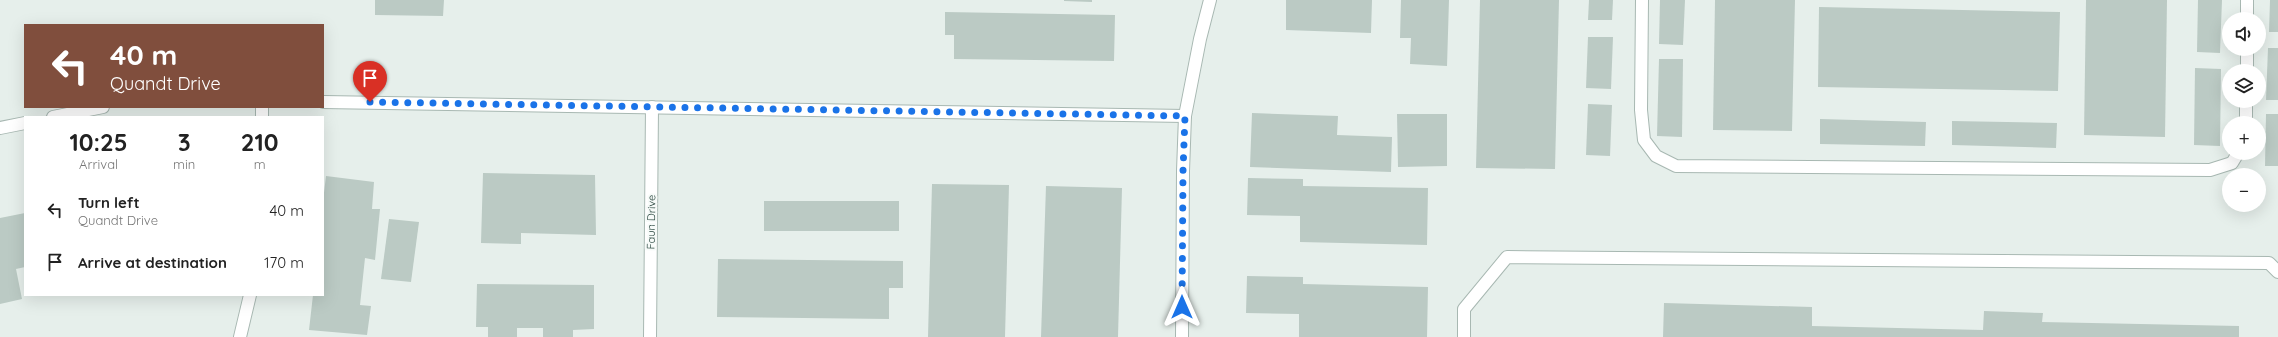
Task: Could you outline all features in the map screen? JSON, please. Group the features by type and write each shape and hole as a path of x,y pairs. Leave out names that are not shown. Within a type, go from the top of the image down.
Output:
{"street":[{"path":"1182,337 1183,171 1185,116 1200,39 1210,0"},
{"path":"1642,0 1641,110 1644,140 1656,156 1676,166 2210,170 2232,162 2233,160"},
{"path":"2247,0 2247,12"},
{"path":"324,102 1185,116"},
{"name":"Faun Drive","path":"650,337 652,107"},
{"path":"58,116 98,108"},
{"path":"0,128 24,123"},
{"path":"1464,337 1464,310 1507,257 2269,263 2278,272"},
{"path":"240,337 250,296"}],"building":[{"path":"375,0 444,0 443,16 375,15"},
{"path":"1092,0 1092,2 1064,1"},
{"path":"1286,0 1372,0 1371,33 1286,30"},
{"path":"1401,0 1449,0 1447,66 1410,64 1411,38 1400,38"},
{"path":"1480,0 1559,0 1555,169 1476,168"},
{"path":"1589,0 1613,0 1612,20 1588,20"},
{"path":"1660,0 1685,0 1683,45 1659,44"},
{"path":"1715,0 1795,0 1792,131 1713,130"},
{"path":"2086,0 2167,0 2165,137 2084,135"},
{"path":"2198,0 2222,0 2220,53 2197,52"},
{"path":"2270,0 2278,0 2278,32 2269,32"},
{"path":"1819,7 2060,12 2058,91 1818,87"},
{"path":"945,12 1115,15 1114,61 954,59 954,35 945,35"},
{"path":"1588,37 1613,37 1611,89 1586,88"},
{"path":"2268,48 2278,48 2278,100 2266,100"},
{"path":"1659,59 1683,59 1682,137 1657,136"},
{"path":"2195,68 2221,69 2220,146 2194,145"},
{"path":"1588,104 1612,105 1610,156 1586,155"},
{"path":"1252,113 1338,116 1337,135 1392,137 1391,172 1250,167"},
{"path":"1397,114 1447,114 1447,166 1398,167"},
{"path":"2266,114 2278,114 2278,166 2265,166"},
{"path":"1820,119 1926,122 1925,146 1820,144"},
{"path":"1952,121 2057,123 2056,148 1952,145"},
{"path":"483,173 595,175 596,235 521,233 521,244 481,243"},
{"path":"326,176 374,182 372,209 380,209 375,260 365,258 360,305 371,306 367,335 309,330 313,296 324,296 324,193"},
{"path":"1248,178 1303,179 1303,186 1428,188 1427,245 1300,242 1300,216 1247,215"},
{"path":"932,184 1009,185 1005,337 928,337"},
{"path":"1046,186 1122,188 1118,337 1041,337"},
{"path":"764,201 899,201 899,231 764,231"},
{"path":"24,213 24,267 16,269 22,299 0,304 0,218"},
{"path":"389,219 419,222 411,282 381,279"},
{"path":"718,259 903,261 903,288 889,288 889,319 717,317"},
{"path":"1247,276 1303,277 1303,284 1428,287 1427,337 1299,337 1299,314 1246,313"},
{"path":"477,284 594,285 594,329 573,330 573,337 543,337 543,328 517,328 517,337 488,337 488,327 476,327"},
{"path":"1664,303 1812,307 1812,326 1983,330 1984,311 2043,313 2042,322 2239,326 2239,337 1663,337"}],"route":[{"path":"370,102 1185,116 1182,307"}]}
